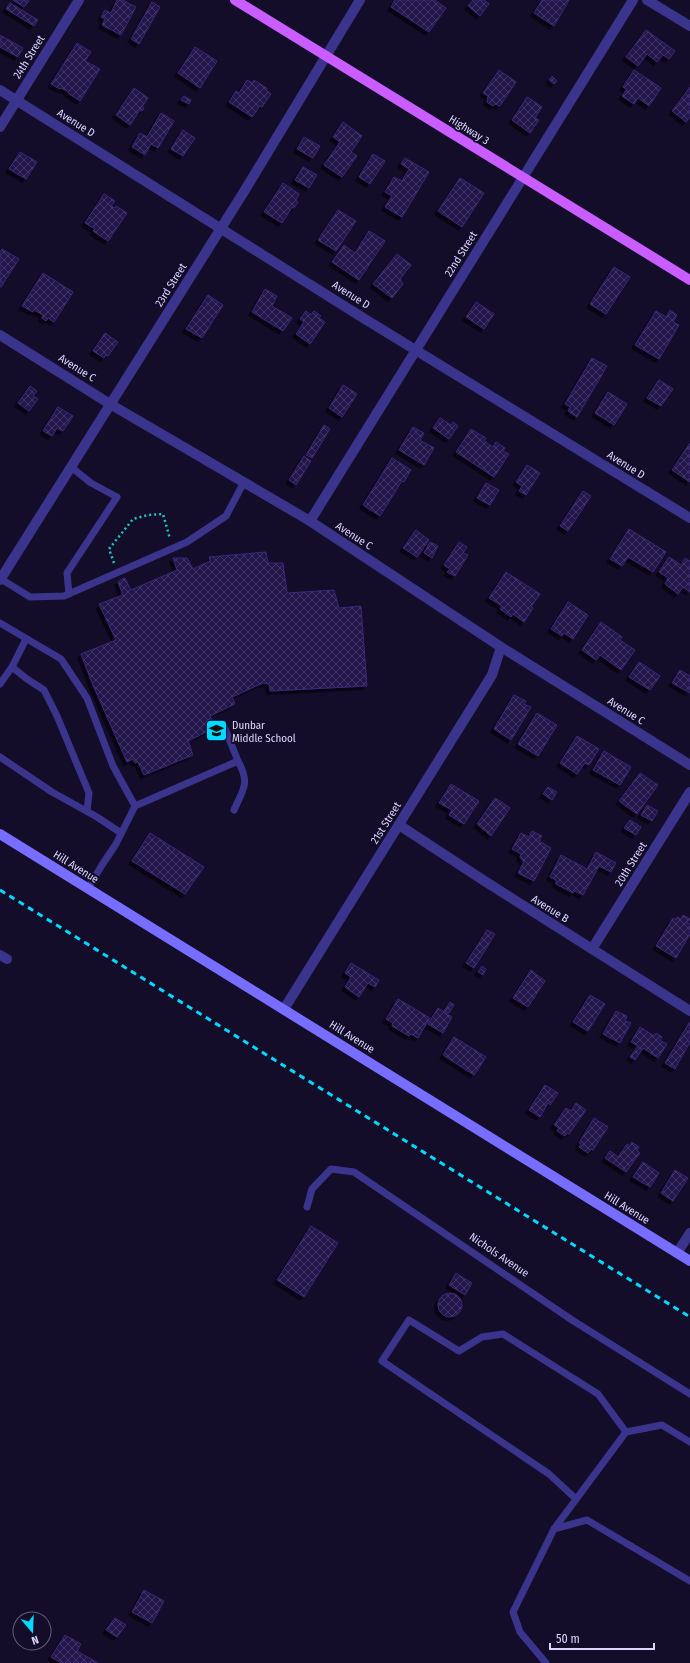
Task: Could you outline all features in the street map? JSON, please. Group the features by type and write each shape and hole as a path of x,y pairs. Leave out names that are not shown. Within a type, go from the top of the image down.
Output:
{"main road":[{"name":"Highway 3","path":"235,0 690,280"}],"street":[{"name":"24th Street","path":"0,127 79,0"},
{"name":"23rd Street","path":"0,580 221,228 360,0"},
{"name":"22nd Street","path":"310,521 633,0"},
{"path":"647,0 690,26"},
{"name":"Avenue D","path":"0,90 416,350 690,518"},
{"name":"Avenue C","path":"0,335 110,404 310,521 501,647 690,765"},
{"name":"21st Street","path":"284,1009 492,675 501,647"},
{"name":"20th Street","path":"592,949 690,792"},
{"name":"Avenue B","path":"399,825 690,1011"},
{"name":"Hill Avenue","path":"0,834 690,1261"},
{"path":"677,1253 690,1233"}],"lane":[{"path":"69,594 67,573 117,497 91,482 71,467"},
{"path":"0,580 30,597 64,596 69,594 187,542 226,516 244,482"},
{"path":"0,623 61,659 87,698 113,766 134,806"},
{"path":"0,684 12,667 26,639"},
{"path":"12,667 44,690 57,716 89,793 87,811"},
{"path":"224,726 238,761 246,774 244,789 234,810"},
{"path":"0,757 52,792 87,811 121,833"},
{"path":"88,888 116,844 134,806 238,761"},
{"name":"Nichols Avenue","path":"307,1207 312,1189 331,1169 354,1172 572,1320 690,1394"},
{"path":"576,1498 549,1474 382,1361 410,1320 459,1351 482,1337 503,1334 598,1394 626,1432"},
{"path":"546,1663 520,1632 513,1612 554,1530 576,1498 626,1432 662,1426 690,1442"},
{"path":"554,1530 587,1520 690,1581"}],"path":[{"path":"119,572 109,549 133,519 148,515 163,514 174,548"}],"building":[{"path":"13,0 27,0 29,1 24,7"},
{"path":"117,0 122,0 136,7 121,35 102,25 105,19 101,17 105,10 111,13"},
{"path":"395,0 434,0 446,8 429,32 391,7"},
{"path":"473,0 484,0 489,4 480,16 468,6"},
{"path":"542,0 569,0 554,26 534,13"},
{"path":"152,2 160,7 139,44 131,39"},
{"path":"10,3 38,20 34,26 6,9"},
{"path":"646,30 675,51 669,59 663,55 657,62 647,54 638,66 626,57"},
{"path":"0,35 23,48 18,57 0,47"},
{"path":"77,43 91,52 85,61 100,69 80,101 68,93 69,92 51,84"},
{"path":"195,47 217,61 200,88 178,73"},
{"path":"499,70 516,82 500,106 495,104 493,106 487,102 488,96 483,93"},
{"path":"634,70 661,88 649,106 638,98 634,104 622,96 627,89 623,87"},
{"path":"552,76 557,81 554,84 549,80"},
{"path":"247,80 253,83 254,80 267,88 266,90 271,94 262,107 260,106 252,117 229,102 236,91 239,93"},
{"path":"690,87 690,117 686,122 672,111"},
{"path":"134,88 148,98 142,107 144,108 142,111 140,110 130,125 116,115"},
{"path":"184,96 191,100 189,104 181,100"},
{"path":"527,97 542,107 535,118 539,120 530,133 512,120"},
{"path":"161,113 174,121 158,148 151,144 145,155 132,147 140,133 147,137"},
{"path":"343,122 362,136 351,152 357,156 342,177 324,165 340,142 333,137"},
{"path":"183,130 195,138 183,156 171,149"},
{"path":"304,137 320,146 313,158 297,149"},
{"path":"20,152 37,162 26,179 9,169"},
{"path":"373,154 385,161 370,184 359,177"},
{"path":"405,158 429,172 402,217 385,207 392,196 385,192 394,177 402,181 409,169 401,164"},
{"path":"303,167 317,175 309,188 295,180"},
{"path":"460,178 484,193 462,227 438,211"},
{"path":"283,183 299,194 296,200 298,202 294,208 292,207 282,223 264,212"},
{"path":"104,194 115,201 111,206 115,208 116,206 127,213 108,241 93,231 95,229 85,223"},
{"path":"338,210 356,221 336,251 318,240"},
{"path":"369,231 385,241 359,280 332,262 344,245 355,253"},
{"path":"2,249 19,259 0,287 0,253"},
{"path":"397,254 411,265 400,279 403,284 392,298 373,284"},
{"path":"614,267 630,277 606,314 590,304"},
{"path":"43,273 73,292 54,322 48,318 46,321 42,318 43,315 22,306"},
{"path":"265,289 277,296 272,306 292,318 283,331 252,312"},
{"path":"208,295 223,305 202,338 186,329"},
{"path":"476,302 494,314 484,329 466,317"},
{"path":"670,310 677,315 673,322 679,325 659,359 635,345 656,311 666,317"},
{"path":"306,311 311,315 314,311 321,316 319,318 325,322 310,344 296,334 304,322 300,319"},
{"path":"105,333 118,342 108,356 106,355 104,358 93,351"},
{"path":"592,358 607,366 577,417 568,411 570,407 565,404"},
{"path":"659,380 673,389 661,406 647,398"},
{"path":"343,385 357,394 342,417 329,408"},
{"path":"30,386 37,391 33,396 38,399 29,411 18,403"},
{"path":"608,392 627,404 614,425 595,413"},
{"path":"58,407 73,416 63,431 57,428 52,436 43,431"},
{"path":"440,418 451,425 453,422 458,426 449,439 433,428"},
{"path":"324,425 330,429 312,458 306,455"},
{"path":"413,427 424,433 420,440 434,448 424,465 399,450"},
{"path":"471,429 486,438 484,441 493,447 496,442 505,448 503,451 509,454 494,477 456,452"},
{"path":"690,443 690,482 672,470"},
{"path":"304,456 311,461 296,485 289,480"},
{"path":"392,458 411,470 404,482 402,481 380,516 363,505"},
{"path":"527,465 540,473 526,495 519,491 522,486 516,482"},
{"path":"486,483 499,490 490,505 477,498"},
{"path":"583,491 591,496 568,531 560,526"},
{"path":"629,529 666,552 653,572 628,557 622,566 610,559"},
{"path":"416,530 429,540 417,557 403,548"},
{"path":"430,542 438,546 432,558 424,553"},
{"path":"459,542 467,547 463,553 468,555 455,576 447,572 450,569 444,565"},
{"path":"266,552 268,563 283,563 287,593 334,590 339,608 361,606 367,686 270,691 269,684 263,683 232,697 235,704 210,716 216,727 188,741 193,755 144,775 138,762 135,763 133,759 127,762 92,683 81,654 116,640 99,604 123,595 118,582 122,579 125,578 131,590 177,570 173,558 187,558 193,569 210,561 209,557"},
{"path":"669,557 681,565 685,558 690,561 690,592 683,587 678,594 665,584 668,578 659,572"},
{"path":"506,572 540,594 531,607 533,608 524,622 513,614 511,617 500,609 502,606 489,598"},
{"path":"568,602 588,615 573,639 564,633 562,636 551,629"},
{"path":"601,622 622,637 620,640 635,650 621,670 600,655 596,660 582,650"},
{"path":"639,662 660,676 650,690 629,677"},
{"path":"680,670 690,676 690,693 672,683"},
{"path":"514,695 526,701 524,704 531,707 511,740 494,729"},
{"path":"537,713 557,725 538,756 518,744"},
{"path":"577,736 599,749 589,765 585,763 577,774 560,763"},
{"path":"604,751 631,767 620,785 593,770"},
{"path":"640,773 658,785 637,814 619,801"},
{"path":"451,784 479,801 464,824 449,815 452,810 439,803"},
{"path":"548,787 557,792 552,800 543,794"},
{"path":"495,798 510,808 491,836 477,824"},
{"path":"647,805 658,811 652,821 641,815"},
{"path":"630,820 641,827 636,835 624,828"},
{"path":"532,831 542,836 539,841 551,848 534,881 518,873 524,862 520,857 521,854 512,849 521,833 529,837"},
{"path":"150,833 204,867 185,894 132,861"},
{"path":"596,852 616,863 611,872 599,866 583,895 575,891 573,893 556,884 556,880 550,877 561,855 587,869"},
{"path":"683,915 690,919 687,923 690,924 690,934 676,958 656,946 673,918 676,920 677,917 681,919"},
{"path":"487,930 495,934 474,968 466,963"},
{"path":"351,963 379,980 375,987 368,983 359,997 345,987 351,977 345,973"},
{"path":"482,966 486,969 483,975 478,972"},
{"path":"531,970 545,981 528,1007 513,998"},
{"path":"590,995 605,1004 588,1031 573,1022"},
{"path":"398,999 430,1018 418,1038 411,1034 409,1036 392,1026 393,1023 386,1019"},
{"path":"450,1002 454,1005 449,1013 444,1011"},
{"path":"438,1008 452,1017 443,1033 428,1024"},
{"path":"616,1011 627,1016 625,1021 631,1023 620,1043 603,1034"},
{"path":"689,1023 690,1036 688,1040 690,1042 675,1069 665,1063"},
{"path":"640,1027 654,1036 656,1033 662,1037 660,1040 667,1044 658,1058 643,1048 635,1060 630,1057 638,1046 631,1042"},
{"path":"454,1037 486,1057 474,1075 443,1055"},
{"path":"545,1085 558,1093 550,1105 548,1103 540,1117 529,1110"},
{"path":"576,1103 586,1110 569,1134 567,1133 565,1136 557,1131 559,1128 554,1125 566,1108 571,1111"},
{"path":"594,1118 608,1127 593,1150 591,1149 588,1153 579,1147 581,1144 579,1143"},
{"path":"632,1142 639,1147 637,1151 640,1153 626,1172 605,1158 610,1151 618,1157 627,1144 630,1146"},
{"path":"643,1162 659,1173 650,1187 633,1177"},
{"path":"675,1170 688,1178 673,1201 661,1193"},
{"path":"311,1226 338,1243 304,1297 277,1280"},
{"path":"456,1273 472,1283 465,1295 449,1285"},
{"path":"450,1293 459,1296 462,1305 459,1314 450,1317 441,1314 438,1305 441,1296"},
{"path":"144,1590 164,1601 152,1623 132,1612"},
{"path":"115,1618 126,1625 117,1637 106,1630"},
{"path":"65,1635 81,1644 77,1651 98,1663 61,1663 51,1657"}],"railway":[{"path":"0,890 690,1317"}],"place":[{"name":"Dunbar Middle School","path":"217,731"}]}
